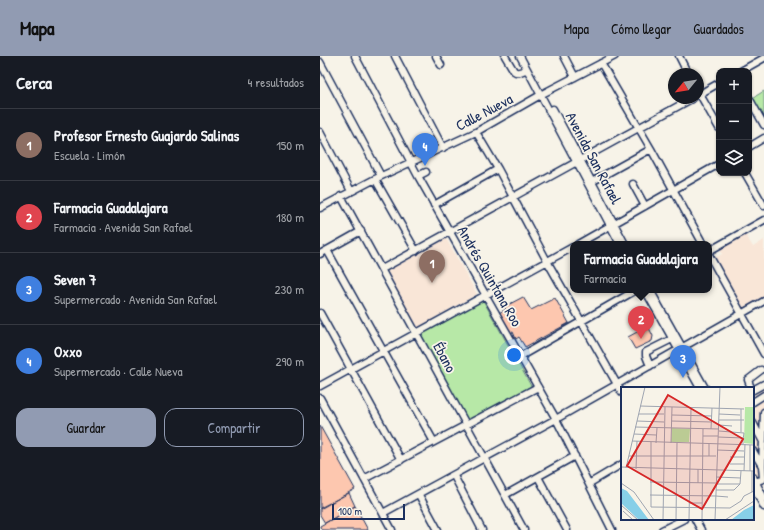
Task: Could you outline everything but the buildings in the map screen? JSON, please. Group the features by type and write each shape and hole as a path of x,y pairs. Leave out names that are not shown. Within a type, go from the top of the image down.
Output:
{"street":[{"name":"Andrés Quintana Roo","path":"354,56 434,205 556,419 590,483 612,530"},
{"path":"395,56 443,148"},
{"path":"436,56 441,65"},
{"path":"505,56 514,72 518,73 527,70"},
{"name":"Avenida San Rafael","path":"520,56 612,225 619,241"},
{"path":"564,56 575,77"},
{"name":"Calle Nueva","path":"321,206 381,176 476,132 542,94 615,56"},
{"path":"679,56 685,68"},
{"path":"746,68 763,58"},
{"path":"605,60 639,128 701,241"},
{"path":"320,62 381,176"},
{"path":"704,91 716,85"},
{"path":"704,102 716,123"},
{"path":"752,103 764,125"},
{"path":"382,269 682,104"},
{"path":"320,132 351,191"},
{"path":"476,132 621,391"},
{"path":"752,145 764,138"},
{"path":"590,184 651,149"},
{"path":"583,241 716,166"},
{"path":"434,205 498,169"},
{"path":"418,176 426,172"},
{"path":"747,176 764,206"},
{"path":"375,179 416,251"},
{"path":"633,184 645,206"},
{"name":"Ébano","path":"341,196 486,458 524,530"},
{"path":"712,249 764,220"},
{"name":"Avenida San Rafael","path":"612,225 623,241"},
{"path":"320,254 361,231"},
{"path":"320,386 570,249"},
{"path":"327,250 434,442"},
{"path":"712,261 764,354"},
{"path":"521,356 631,293"},
{"path":"648,293 704,387"},
{"path":"652,293 674,338"},
{"path":"383,513 454,476 764,301"},
{"path":"320,313 401,460"},
{"path":"650,366 646,352 674,338"},
{"path":"680,348 700,387"},
{"path":"751,387 748,380 761,370"},
{"path":"754,388 764,384"},
{"path":"364,479 467,426 538,387"},
{"path":"754,401 764,395"},
{"path":"320,398 392,530"},
{"path":"754,482 763,480 762,466 764,412"},
{"path":"754,425 763,441"},
{"path":"754,452 762,466"},
{"path":"505,494 575,456"},
{"path":"590,483 621,465"},
{"path":"454,476 482,530"},
{"path":"538,477 567,530"},
{"path":"754,482 764,498"},
{"path":"754,482 764,507"},
{"path":"419,494 438,530"},
{"path":"662,530 682,520"},
{"path":"696,520 701,530"}],"shaded area":[{"path":"745,234 753,247 764,240 764,297 741,310 713,259 722,254 720,249"},
{"path":"445,239 447,240 477,294 419,327 416,326 387,271"},
{"path":"764,389 764,491 754,474 754,394"}],"green space":[{"path":"764,91 764,123 752,101 752,98"},
{"path":"482,300 531,386 467,421 420,337 420,334"}],"place":[{"name":"Oxxo","path":"425,166"},
{"name":"Profesor Ernesto Guajardo Salinas","path":"432,283"},
{"name":"Farmacia Guadalajara","path":"641,339"},
{"name":"Seven 7","path":"683,378"}]}
